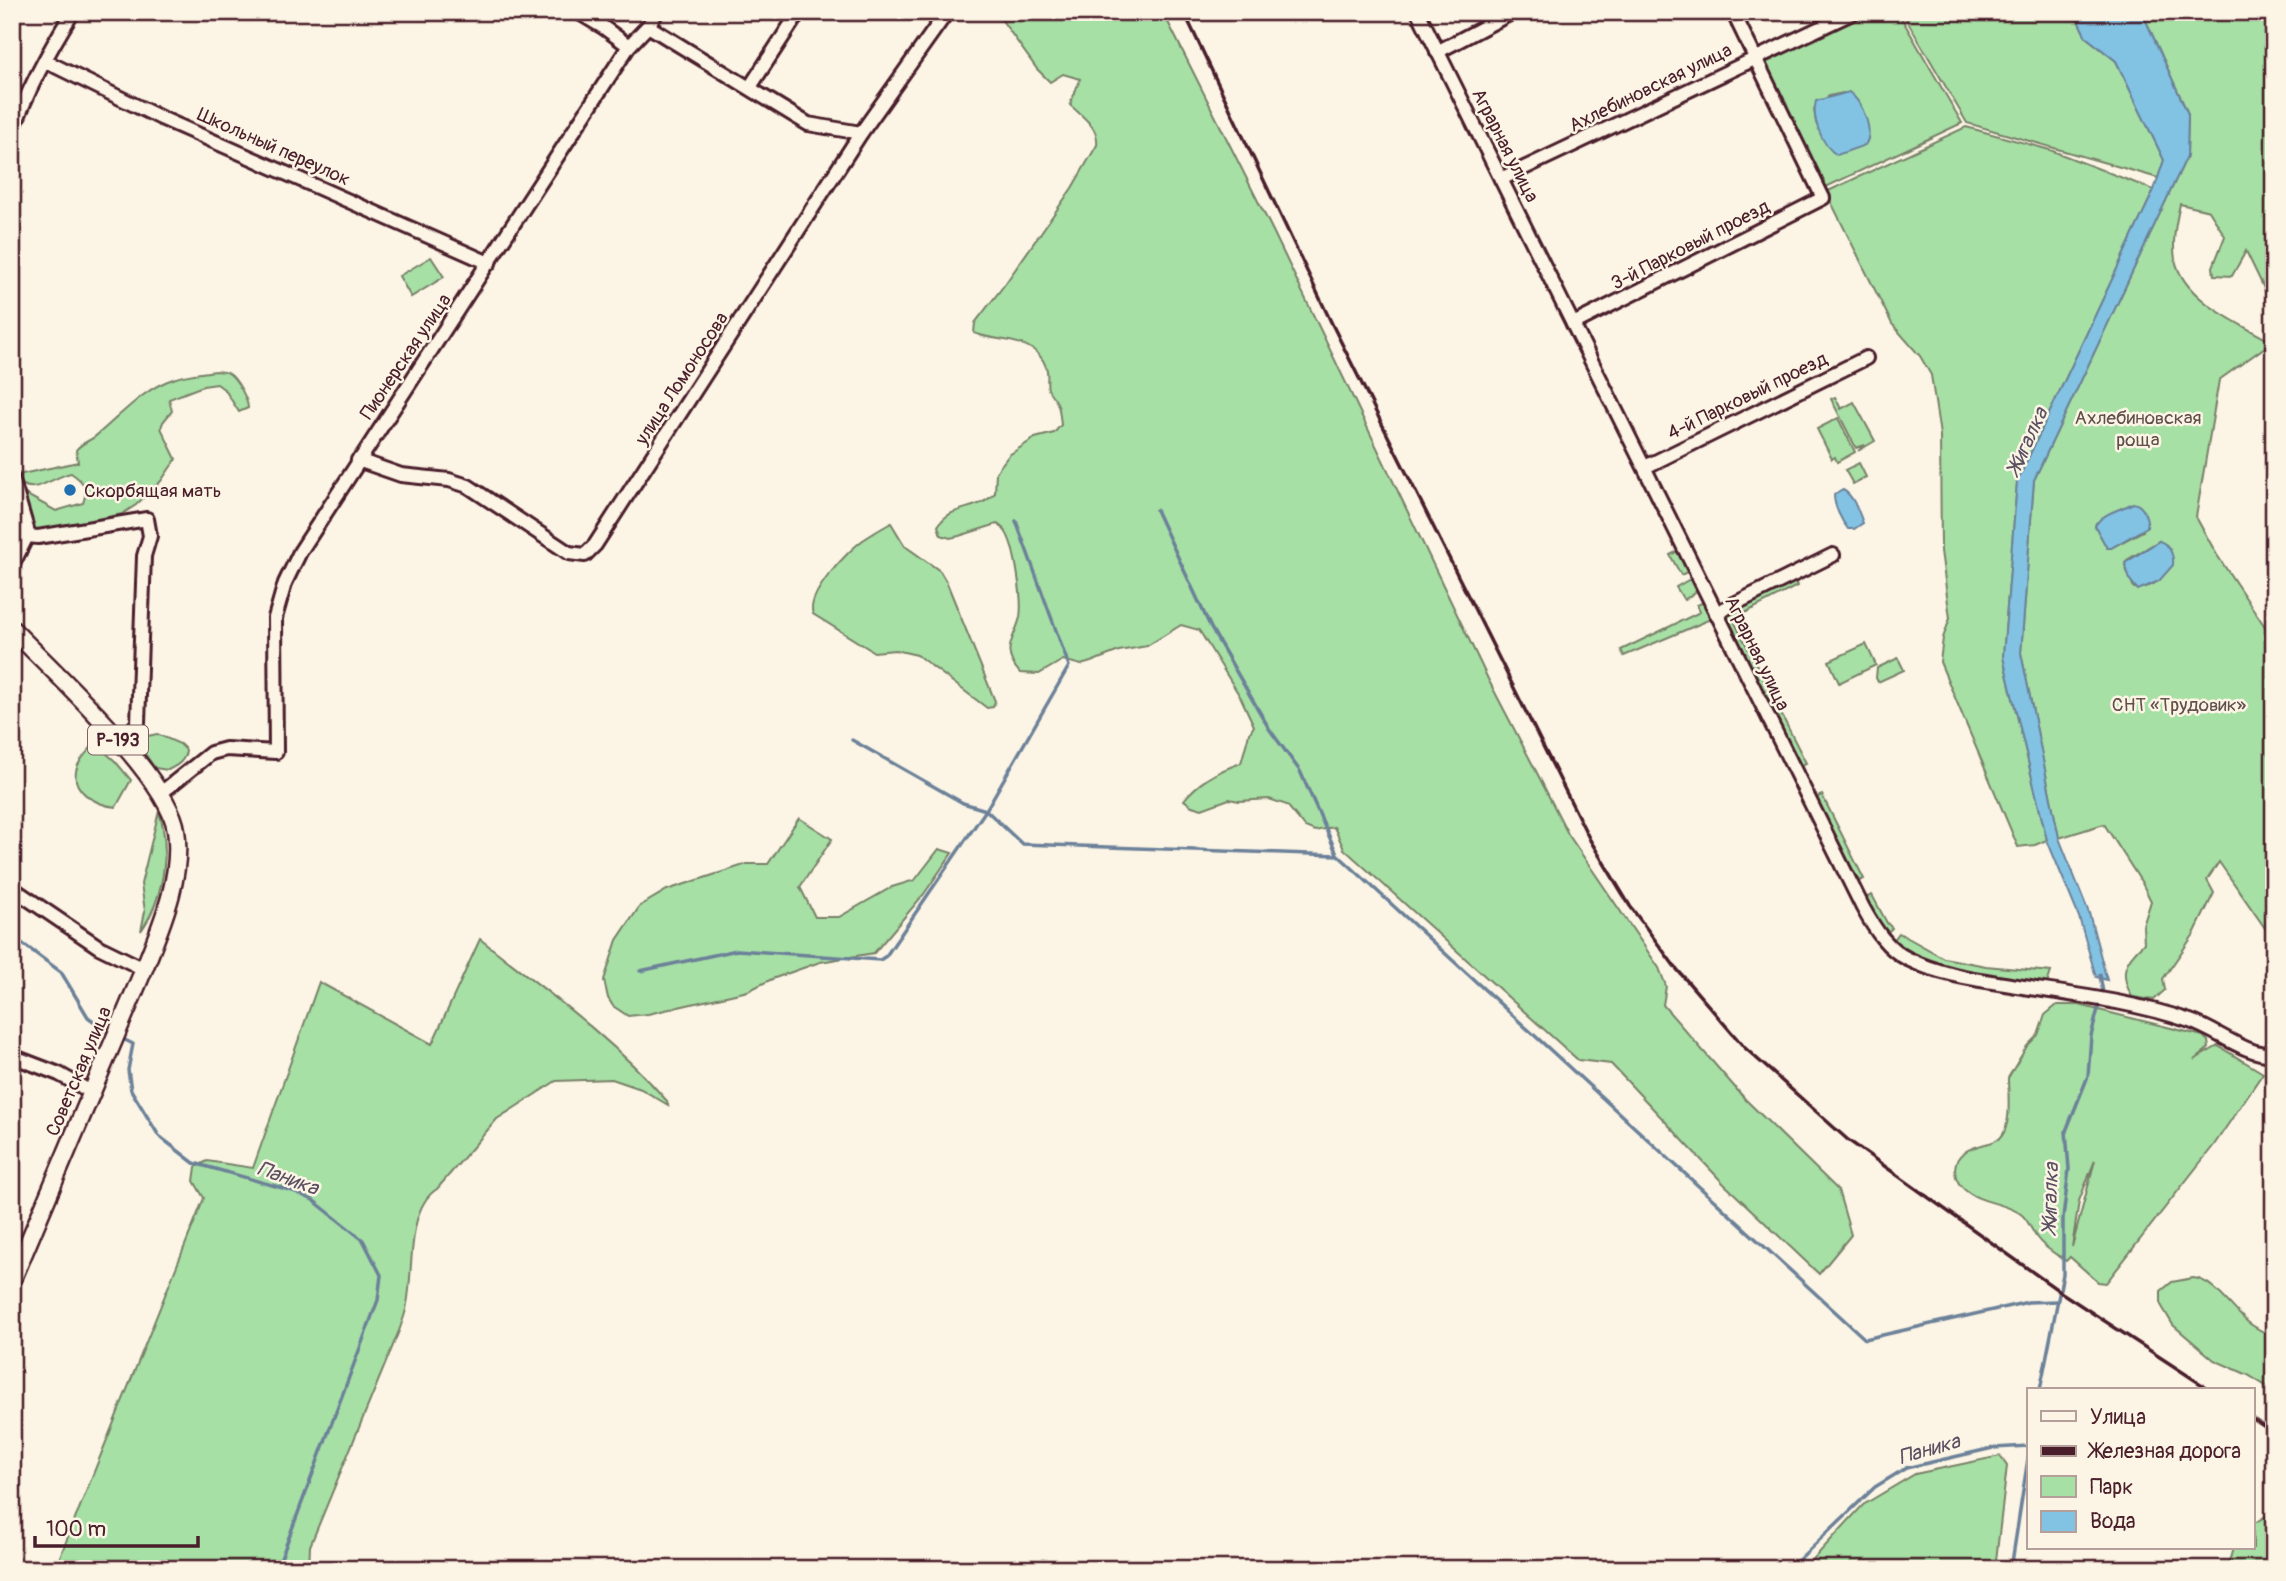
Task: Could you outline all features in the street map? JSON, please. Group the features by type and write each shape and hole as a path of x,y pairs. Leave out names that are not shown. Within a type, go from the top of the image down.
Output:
{"main road":[{"name":"Р-193","path":"12,629 120,743 161,793"},
{"name":"Советская улица","path":"12,1281 162,921 175,875 176,830 171,811 161,793"}],"street":[{"path":"12,133 45,61 73,12"},
{"path":"578,12 629,46"},
{"name":"Пионерская улица","path":"161,793 211,753 226,749 276,752 275,618 300,552 629,46 657,12"},
{"path":"750,88 799,12"},
{"name":"улица Ломоносова","path":"358,460 401,474 449,480 468,486 569,553 585,555 596,545 861,133 947,12"},
{"name":"Аграрная улица","path":"1418,12 1863,908 1890,946 1908,959 1932,969 2102,1001 2192,1022 2246,1049 2274,1055"},
{"path":"1437,52 1513,12"},
{"path":"1733,12 1756,57"},
{"name":"Ахлебиновская улица","path":"1501,179 1853,12"},
{"path":"648,26 808,124 861,133"},
{"name":"3-й Парковый проезд","path":"1573,324 1823,198 1756,57"},
{"name":"Школьный переулок","path":"45,61 161,118 489,262"},
{"name":"4-й Парковый проезд","path":"1645,467 1866,358"},
{"path":"12,478 27,529 27,536 12,566"},
{"path":"27,536 38,537 147,519 149,536 144,556 138,723 120,743"},
{"path":"1716,612 1833,555"},
{"path":"12,888 99,947 144,969"},
{"path":"12,1055 59,1074 91,1092"}],"green space":[{"path":"996,12 1163,12 1273,231 1488,679 1568,834 1659,968 1666,986 1663,1005 1746,1100 1838,1190 1851,1235 1819,1274 1724,1184 1611,1064 1578,1060 1344,849 1334,827 1315,831 1305,827 1287,805 1269,799 1229,799 1202,809 1184,800 1210,777 1241,763 1254,726 1241,698 1199,630 1181,625 1147,646 1119,651 1081,665 1063,660 1039,674 1020,673 1014,665 1009,651 1020,617 1020,598 1015,559 1009,538 997,524 950,538 941,535 938,526 950,514 988,499 995,493 996,472 1009,455 1035,438 1054,433 1061,425 1058,405 1048,389 1047,370 1041,357 1025,345 974,333 975,323 1072,188 1097,145 1097,139 1089,122 1070,105 1080,79 1063,74 1050,82 1037,69"},
{"path":"1849,12 1898,12 1962,123 1824,188 1761,54","holes":["1843,93 1851,96 1863,110 1869,138 1827,145 1816,123 1814,109 1829,96"]},
{"path":"1902,12 2074,12 2086,37 2116,61 2164,160 2158,178 1967,123"},
{"name":"СНТ «Трудовик»","path":"2142,12 2274,12 2274,309 2246,251 2232,276 2214,275 2213,267 2225,236 2209,211 2180,204 2174,245 2180,274 2189,287 2214,309 2272,342 2219,380 2196,517 2217,555 2274,640 2274,941 2219,862 2207,880 2214,893 2194,934 2163,979 2165,990 2154,1000 2132,997 2125,974 2128,962 2144,943 2143,926 2151,901 2104,824 2059,838 2021,653 2034,480 2187,156 2188,114","holes":["2126,507 2143,531 2107,548 2095,526 2096,523","2159,541 2162,577 2150,586 2134,588 2125,566 2127,560"]},
{"name":"Ахлебиновская роща","path":"1966,127 2050,150 2154,190 2017,482 2003,657 2047,840 2018,847 1940,662 1943,638 1950,618 1941,551 1940,435 1931,375 1920,356 1892,324 1826,192"},
{"path":"431,257 444,277 411,297 399,276"},
{"path":"216,371 227,373 235,379 248,408 239,412 225,390 217,384 203,386 169,399 172,411 161,428 176,459 161,481 136,505 122,514 36,532 33,530 30,511 23,499 25,494 56,511 83,503 85,489 82,482 71,473 35,487 22,484 18,478 22,474 78,462 78,447 152,389 178,377"},
{"path":"1835,397 1841,409 1854,402 1875,441 1858,451 1865,445 1856,448 1831,399"},
{"path":"1838,418 1855,452 1837,462 1835,457 1832,459 1817,429"},
{"path":"1859,463 1866,477 1853,484 1845,470"},
{"path":"12,506 18,530 12,553"},
{"path":"891,523 905,546 940,571 947,583 995,701 993,707 987,708 917,655 895,650 874,652 813,614 815,596 838,563 863,540"},
{"path":"1678,551 1689,571 1681,575 1670,555"},
{"path":"1692,578 1698,590 1684,600 1676,587"},
{"path":"1794,579 1797,586 1733,619 1806,763 1799,766 1728,621 1728,616 1734,610"},
{"path":"1704,602 1711,617 1704,622 1624,656 1621,650 1700,612 1697,605"},
{"path":"1866,644 1876,665 1839,683 1829,661"},
{"path":"1898,658 1904,670 1878,682 1877,668"},
{"path":"157,734 180,744 186,750 180,762 168,770 155,768 138,744 143,737"},
{"path":"95,743 131,780 116,807 85,795 76,782 78,765"},
{"path":"1822,795 1864,879 1857,882 1815,798"},
{"path":"159,811 165,857 163,873 155,904 141,931 145,911 141,884"},
{"path":"799,818 832,839 800,887 815,917 839,917 892,887 915,880 939,849 952,853 924,894 874,953 820,962 772,979 748,991 648,1014 628,1016 613,1006 608,998 604,980 617,940 640,906 667,890 747,864 768,864"},
{"path":"1872,895 1892,928 1886,934 1865,898"},
{"path":"1899,933 1944,958 1986,966 2051,972 2047,984 1947,968 1910,952 1893,941"},
{"path":"480,939 601,1036 646,1078 668,1105 641,1089 612,1079 556,1081 497,1119 427,1198 416,1225 404,1317 310,1546 309,1569 55,1569 204,1198 194,1181 196,1167 207,1161 253,1168 319,982 432,1044"},
{"path":"2057,1005 2079,1005 2203,1036 2208,1041 2209,1048 2194,1060 2218,1046 2263,1073 2214,1145 2106,1283 2098,1282 2070,1257 2066,1261 2047,1248 2022,1215 1969,1193 1956,1177 1955,1169 1961,1154 2001,1137 2007,1125 2009,1109 2008,1078 2027,1046 2038,1035 2045,1015","holes":["2095,1160 2072,1247 2079,1201"]},
{"path":"2193,1278 2208,1284 2249,1323 2274,1338 2274,1391 2248,1375 2214,1360 2173,1325 2161,1305 2161,1291 2172,1282"},
{"path":"2000,1456 2007,1466 1995,1569 1804,1569 1863,1505 1915,1474"},
{"path":"2274,1515 2274,1569 2232,1569 2229,1562 2232,1550 2254,1550 2254,1523 2266,1516"}],"water":[{"path":"2074,12 2142,12 2188,114 2187,156 2034,480 2021,653 2059,838 2089,913 2107,980 2096,977 2079,917 2047,840 2003,657 2017,482 2154,190 2164,160 2116,61 2086,37"},
{"path":"1849,92 1866,117 1868,139 1865,145 1837,155 1819,131 1815,115 1816,101"},
{"path":"1843,490 1853,500 1863,523 1854,529 1848,529 1835,504 1834,495"},
{"path":"2133,503 2140,506 2144,512 2147,527 2107,548 2095,526 2107,515"},
{"path":"2159,541 2166,544 2170,550 2173,565 2159,581 2138,590 2130,580 2125,563"}],"waterway":[{"path":"1156,510 1211,628 1270,730 1300,771 1337,854"},
{"path":"640,971 737,950 880,960 886,956 986,810 1069,666 1016,521"},
{"path":"852,740 963,803 986,810 1022,844 1338,855 1865,1339 2028,1302 2057,1301"},
{"name":"Паника","path":"12,936 61,972 88,1017 111,1034"},
{"name":"Жигалка","path":"2100,975 2103,993"},
{"name":"Жигалка","path":"2040,1388 2063,1274 2063,1218 2069,1169 2066,1131 2088,1076 2091,1036 2098,1009"},
{"name":"Паника","path":"121,1038 133,1044 128,1070 131,1090 159,1136 194,1163 293,1191 313,1200 363,1240 381,1275 378,1300 277,1569"},
{"name":"Паника","path":"1789,1569 1875,1487 1906,1468 1993,1448 2027,1446"},
{"name":"Жигалка","path":"2011,1569 2027,1465"}],"railway":[{"path":"1184,12 1333,326 1590,840 1630,906 1675,967 1745,1048 1848,1140 2062,1293 2207,1388"},
{"path":"2254,1420 2274,1433"}],"place":[{"name":"Скорбящая мать","path":"70,490"}]}
